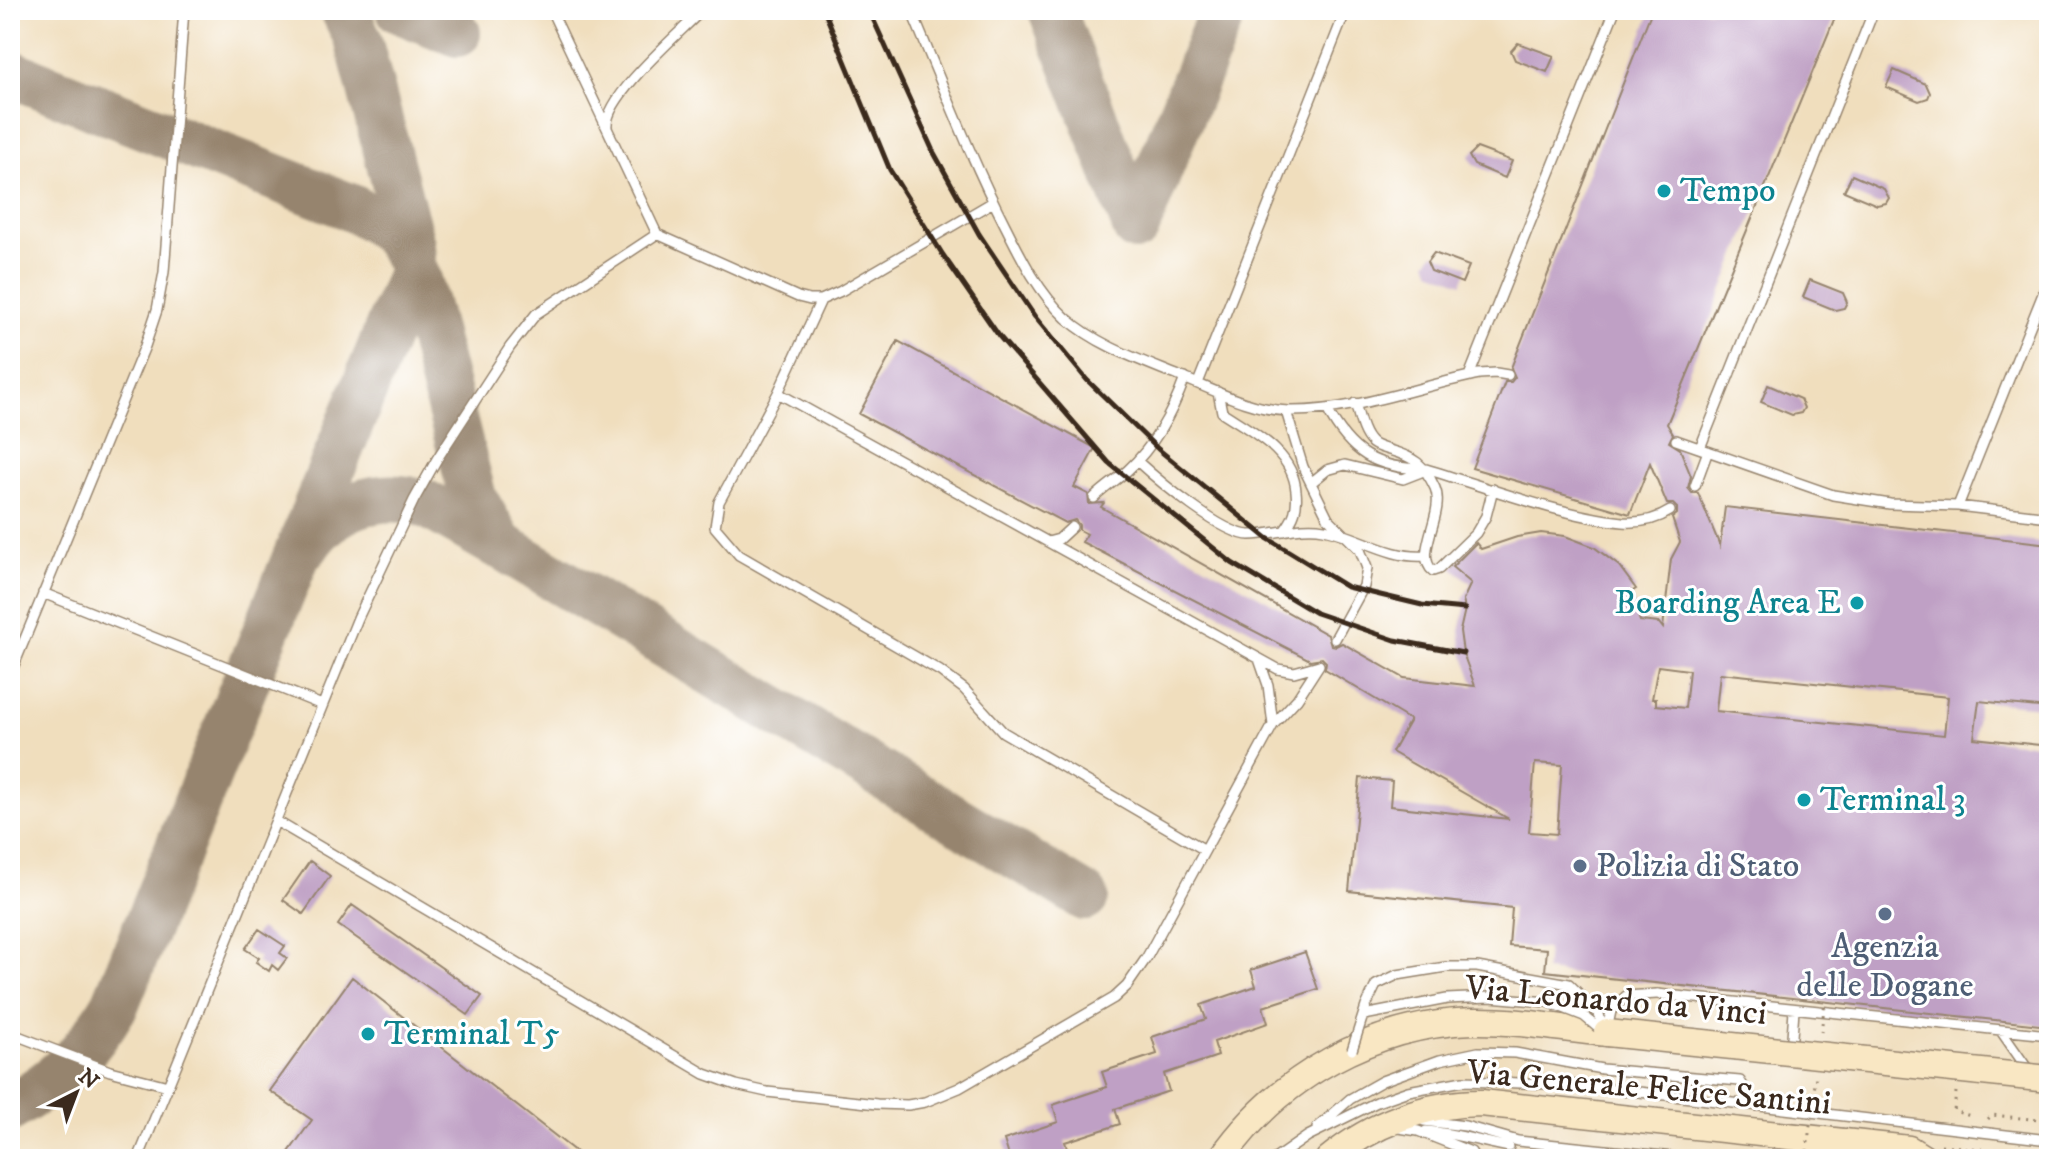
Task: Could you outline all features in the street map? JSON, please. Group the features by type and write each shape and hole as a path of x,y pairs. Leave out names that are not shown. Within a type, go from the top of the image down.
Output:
{"main road":[{"name":"Via Leonardo da Vinci","path":"1221,1159 1247,1126 1275,1098 1310,1072 1385,1036 1408,1029 1461,1022 1509,1022 2042,1076"},
{"name":"Via Generale Felice Santini","path":"1329,1159 1361,1136 1398,1126 1448,1105 1465,1103 1501,1104 1909,1149 1925,1159"}],"lane":[{"path":"10,675 157,310 164,272 184,10"},
{"path":"551,10 657,234 798,297 821,300 841,291 993,202"},
{"path":"611,138 607,120 617,98 702,10"},
{"path":"911,10 993,202 1038,284 1066,318 1089,335 1115,349 1246,403 1286,411 1327,409 1469,376 1508,375"},
{"path":"1198,383 1346,10"},
{"path":"1469,376 1615,10"},
{"path":"1695,486 1704,450 1874,10"},
{"path":"138,1159 358,618 437,459 524,327 551,302 657,234"},
{"path":"1958,506 2049,279"},
{"path":"821,300 778,393 719,502 715,527 739,555 940,671 964,689 1003,732 1205,850"},
{"path":"1094,498 1137,461 1161,427 1185,378"},
{"path":"1218,392 1222,412 1280,452 1293,474 1297,505 1295,515 1284,531"},
{"path":"276,821 705,1074 750,1089 891,1105 925,1102 951,1092 1114,998 1138,973 1273,725 1297,699 1319,665 1287,672 778,393"},
{"path":"1355,403 1367,437 1374,445 1407,455 1426,469 1439,502 1426,556 1427,566 1433,571 1476,533 1486,516 1493,489"},
{"path":"1327,409 1346,442 1366,456 1406,469 1426,469 1581,514 1624,522 1652,519 1670,511"},
{"path":"1286,411 1303,467 1328,518 1360,550 1367,568 1367,577 1335,639"},
{"path":"1676,440 1858,501 1958,506 2049,517"},
{"path":"1137,461 1232,532 1245,535 1320,528 1400,555 1426,556"},
{"path":"1312,482 1327,470 1345,465 1403,479 1426,469"},
{"path":"1048,542 1059,539 1072,527"},
{"path":"43,593 322,705"},
{"path":"1259,657 1268,685 1273,725"},
{"path":"1352,1050 1376,985 1384,979 1416,971 1477,967 1569,984 1599,1014 1605,1032"},
{"path":"1605,1032 1611,1011 1621,999 1631,994 1657,994 2049,1035"},
{"path":"1364,1015 1447,999 1490,997 1548,1002 1584,1016 1605,1032"},
{"path":"1790,1051 1794,1010"},
{"path":"2001,1031 2042,1076"},
{"path":"10,1033 110,1071 168,1086"},
{"path":"1286,1159 1350,1099 1382,1081 1440,1060 1478,1052 1515,1053 1602,1069 1740,1081 1756,1106"},
{"path":"1275,1159 1308,1136 1377,1102 1408,1091 1463,1081 1579,1085 2049,1140"},
{"path":"1398,1126 1430,1121 1465,1126 1518,1141 1693,1159"},
{"path":"1398,1126 1509,1147"},
{"path":"1398,1126 1471,1152 1475,1159"}],"path":[{"path":"1821,1032 1825,1001"},
{"path":"1806,1159 1817,1064"},
{"path":"1986,1120 1992,1115 2049,1121"}],"building":[{"path":"1652,10 1838,10 1667,424 1673,434 1669,442 1680,449 1691,476 1688,488 1692,493 1698,493 1720,546 1725,507 2049,544 2049,708 1979,701 1974,738 2049,746 2049,1026 1545,971 1547,949 1509,946 1512,908 1349,891 1360,778 1392,781 1390,806 1509,819 1392,752 1410,720 1325,669 1326,662 1322,658 1310,660 1082,542 1087,534 1079,530 1075,520 1065,523 859,414 898,341 1095,448 1074,487 1088,494 1089,504 1104,503 1101,507 1328,635 1331,645 1342,643 1404,678 1475,686 1463,653 1460,631 1465,609 1463,600 1471,583 1452,567 1476,543 1481,549 1541,533 1565,536 1594,547 1619,566 1636,589 1630,593 1640,621 1659,623 1663,628 1671,559 1680,542 1672,518 1677,514 1677,508 1667,504 1650,463 1630,514 1472,468 1505,382 1511,382 1515,377 1511,368","holes":["1658,666 1689,670 1685,708 1656,705 1656,699 1652,699","1720,673 1948,697 1944,735 1716,711","1535,763 1562,765 1557,834 1529,832"]},
{"path":"1518,43 1554,56 1547,72 1515,60 1511,51"},
{"path":"1894,70 1926,84 1930,93 1928,98 1919,101 1886,87"},
{"path":"1477,148 1512,161 1505,178 1474,165 1469,156"},
{"path":"1852,175 1884,189 1889,198 1886,203 1877,205 1844,191"},
{"path":"1434,253 1469,266 1462,283 1431,271 1427,262"},
{"path":"1810,280 1843,293 1847,302 1844,308 1835,310 1803,297"},
{"path":"1768,385 1800,399 1804,408 1801,413 1792,415 1761,402"},
{"path":"310,861 330,876 303,914 283,900"},
{"path":"352,905 482,996 468,1015 338,925"},
{"path":"259,929 285,946 280,953 287,958 278,970 272,965 269,971 256,962 259,958 245,949"},
{"path":"1305,952 1318,989 1263,1007 1268,1023 1214,1042 1218,1056 1164,1074 1169,1091 1115,1109 1120,1124 1065,1142 1071,1159 1010,1159 1004,1140 1058,1122 1053,1105 1107,1087 1102,1072 1157,1054 1152,1037 1206,1019 1201,1005 1256,986 1251,970"},
{"name":"Terminal T5","path":"352,977 585,1159 284,1159 312,1120 270,1091"}],"taxiway":[{"path":"10,1108 43,1087 70,1064 93,1038 115,1005 409,278 411,244 358,39 344,10"},
{"path":"400,10 457,33"},
{"path":"1052,10 1136,227"},
{"path":"1136,227 1223,10"},
{"path":"10,73 372,218 398,242 418,279 473,498 500,545 1085,897"},
{"path":"305,547 342,511 374,500 391,499 426,504 498,545"}],"railway":[{"path":"824,10 890,170 943,255 999,336 1109,463 1232,563 1316,613 1395,640 1463,653"},
{"path":"869,10 933,151 979,234 1035,317 1087,380 1158,449 1267,538 1347,587 1422,605 1465,609"}],"place":[{"name":"Tempo","path":"1664,191"},
{"name":"Boarding Area E","path":"1857,603"},
{"name":"Terminal 3","path":"1804,800"},
{"name":"Polizia di Stato","path":"1580,866"},
{"name":"Agenzia delle Dogane","path":"1885,914"},
{"name":"Terminal T5","path":"368,1034"}]}
